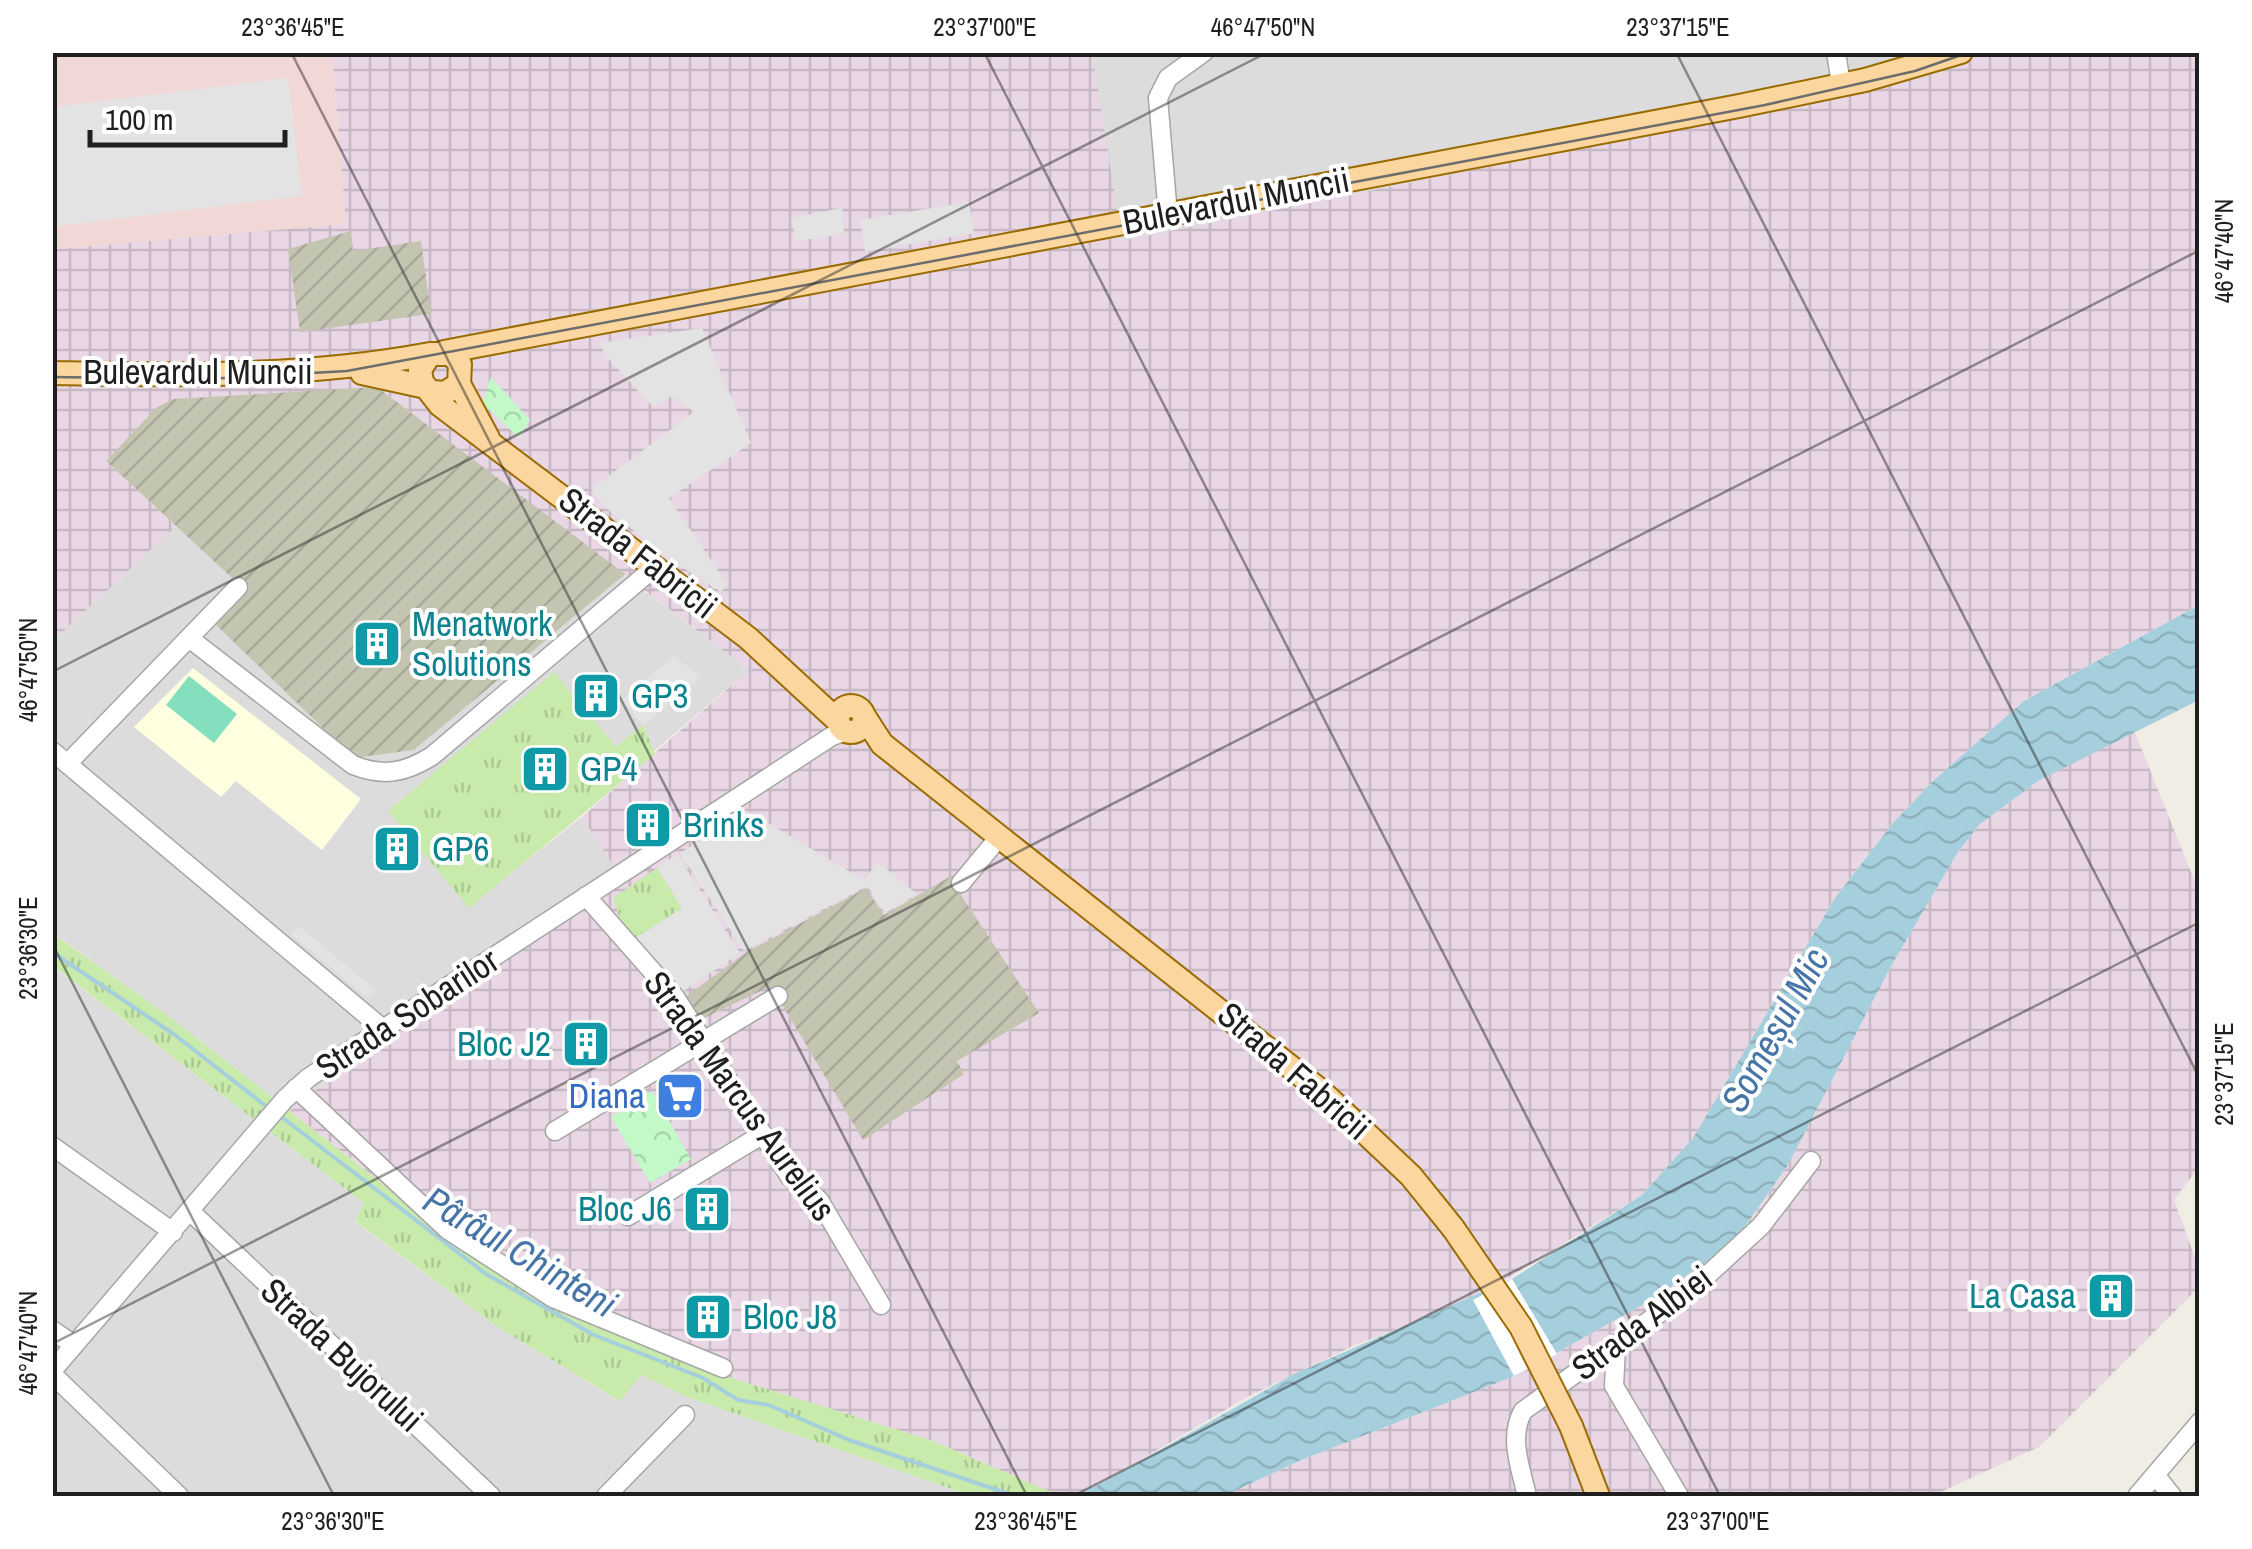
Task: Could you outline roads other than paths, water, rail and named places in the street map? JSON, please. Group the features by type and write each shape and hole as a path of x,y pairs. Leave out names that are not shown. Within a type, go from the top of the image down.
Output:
{"main road":[{"name":"Bulevardul Muncii","path":"52,373 207,377 344,370 1841,85 1961,52"},
{"name":"Bulevardul Muncii","path":"460,382 510,339"},
{"path":"437,353 460,364 460,382 445,393 429,390 420,370 437,353"},
{"name":"Bulevardul Muncii","path":"344,370 429,390"},
{"name":"Strada Fabricii","path":"460,382 489,440"},
{"name":"Strada Fabricii","path":"429,390 464,426 489,440 655,567 785,669 846,724 878,741 1321,1091 1411,1176 1491,1279 1548,1376 1598,1496"}],"street":[{"path":"1168,215 1158,98 1182,58 1204,52"},
{"path":"1836,52 1841,85"},
{"path":"189,638 353,765 371,772 397,772 432,756 655,567"},
{"path":"68,763 238,587"},
{"name":"Strada Sobarilor","path":"52,1372 192,1213 290,1093 846,724"},
{"path":"52,750 384,1029"},
{"path":"961,883 1000,836"},
{"name":"Strada Marcus Aurelius","path":"586,896 674,997 790,1178 819,1200 882,1305"},
{"path":"555,1131 778,996"},
{"path":"290,1093 448,1230 553,1298 722,1368"},
{"path":"628,1216 763,1134"},
{"path":"52,1146 173,1232"},
{"name":"Strada Albiei","path":"1527,1496 1516,1448 1519,1419 1530,1404 1672,1307 1743,1245 1810,1161"},
{"name":"Strada Bujorului","path":"192,1213 492,1496"},
{"path":"52,1330 74,1345"},
{"path":"1616,1347 1614,1386 1679,1496"},
{"path":"52,1372 179,1496"},
{"path":"1573,1374 1614,1386"},
{"path":"606,1496 684,1415"},
{"path":"2137,1496 2200,1422"},
{"path":"2157,1477 2172,1496"}],"water":[{"name":"Someșul Mic","path":"2199,605 2199,700 2038,781 1979,825 1956,855 1890,968 1788,1165 1739,1235 1705,1263 1651,1300 1517,1375 1299,1461 1224,1496 1056,1496 1076,1495 1100,1484 1294,1374 1512,1279 1642,1195 1693,1138 1835,898 1893,823 1933,781 2024,701"}],"waterway":[{"name":"Pârâul Chinteni","path":"52,952 175,1035 267,1107"},
{"name":"Pârâul Chinteni","path":"279,1115 486,1274 594,1335 703,1378 738,1400 769,1405 849,1440 1015,1496"}],"tram line":[{"path":"52,377 207,379 347,371 1765,105 1915,71 1970,52"}],"place":[{"name":"Menatwork Solutions","path":"377,644"},
{"name":"GP3","path":"596,696"},
{"name":"GP4","path":"545,769"},
{"name":"Brinks","path":"648,825"},
{"name":"GP6","path":"397,849"},
{"name":"Bloc J2","path":"586,1044"},
{"name":"Diana","path":"680,1096"},
{"name":"Bloc J6","path":"707,1209"},
{"name":"La Casa","path":"2111,1296"},
{"name":"Bloc J8","path":"708,1317"}]}
